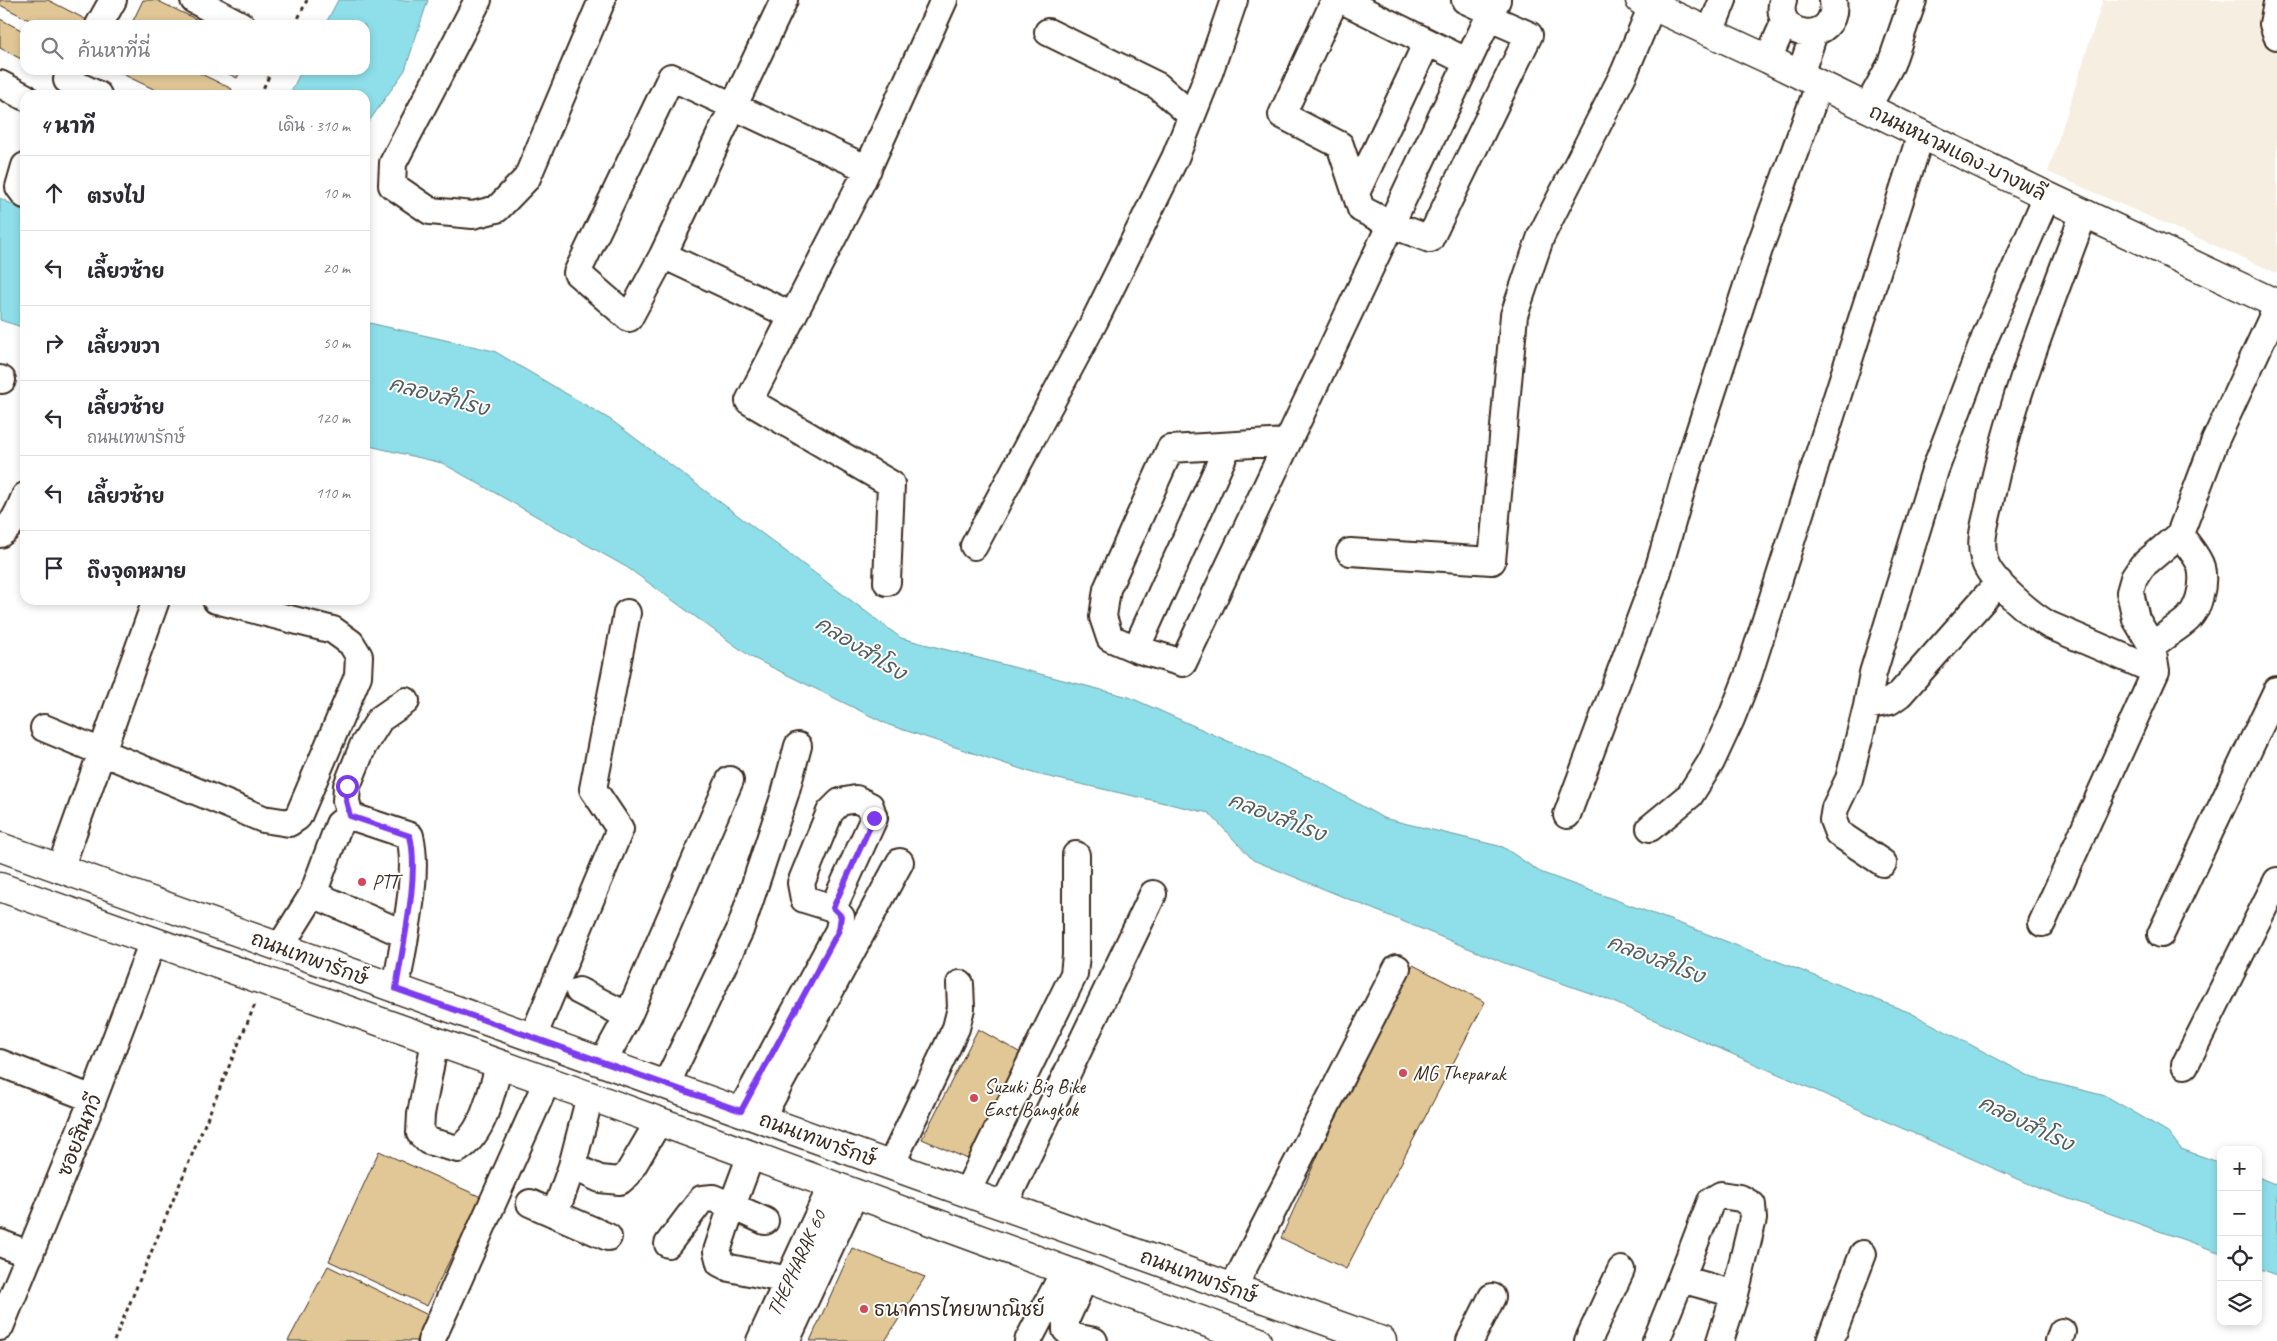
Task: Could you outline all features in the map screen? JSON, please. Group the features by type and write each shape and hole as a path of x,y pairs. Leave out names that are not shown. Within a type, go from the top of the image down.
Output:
{"main road":[{"name":"ถนนหนามแดง-บางพลี","path":"1646,3 1768,59 2047,196 2276,302"},
{"name":"ถนนเทพารักษ์","path":"0,847 1382,1341"},
{"name":"ถนนเทพารักษ์","path":"0,888 590,1096 1257,1341"}],"street":[{"path":"194,0 232,20"},
{"path":"478,0 393,163 392,185 430,211 473,215 497,209 527,178 602,0"},
{"path":"784,0 736,106 663,255 629,318 577,272 671,77 736,106 868,169"},
{"path":"887,582 891,484 749,401 868,169 944,0"},
{"path":"974,546 1094,322 1176,158 1191,115 1209,74 1234,0"},
{"path":"1335,0 1282,114 1340,144 1361,209 1390,224 1430,239 1529,35 1492,10 1465,0"},
{"path":"1342,0 1466,61"},
{"path":"1710,32 1723,0"},
{"path":"1784,10 1794,30 1801,33 1814,33 1822,29 1832,16 1833,0"},
{"path":"1868,108 1891,64 1913,0"},
{"path":"1350,552 1492,561 1514,315 1541,236 1624,72 1646,3"},
{"path":"2277,3 2273,24 2277,36"},
{"path":"1287,442 1170,449 1107,588 1102,617 1110,638 1136,649 1184,663 1466,61 1492,10"},
{"path":"1768,59 1784,10"},
{"path":"1048,32 1158,86 1191,115"},
{"path":"1567,815 1657,574 1690,460 1759,249 1809,80 1814,33"},
{"path":"1356,193 1427,42"},
{"path":"1158,86 1209,74"},
{"path":"65,82 85,90"},
{"path":"0,84 20,94"},
{"path":"1650,828 1690,795 1711,762 1735,710 1748,676 1921,134"},
{"path":"1883,863 1838,832 1833,820 1835,808 1849,779 1873,673 1935,470 1986,335 2047,196"},
{"path":"2084,213 2021,385 1998,465 1982,540 1985,562 1999,582 2033,616 2049,625 2156,671"},
{"path":"663,255 793,316"},
{"path":"2042,923 2156,671 2152,646 2136,619 2130,592 2134,578 2142,566 2180,534 2215,441 2276,302"},
{"path":"1136,649 1228,446"},
{"path":"0,534 8,529 20,509"},
{"path":"2152,646 2184,623 2195,610 2202,584 2200,566 2180,534"},
{"path":"1867,706 1890,701 1900,694 1999,582"},
{"path":"60,869 154,605"},
{"path":"44,728 263,819 289,823 298,817 358,676 358,656 351,643 333,630 236,605"},
{"path":"534,1037 620,829 593,788 626,613"},
{"path":"2161,934 2277,690"},
{"path":"350,816 346,801 347,786 363,746 380,719 406,701"},
{"path":"666,1085 740,930 786,794 798,746"},
{"path":"603,1062 628,1016 730,780"},
{"path":"280,947 313,894 339,824 350,816"},
{"path":"350,816 410,836 413,847 410,895 396,989"},
{"path":"967,1192 1074,974 1076,955 1076,855"},
{"path":"751,1114 900,862"},
{"path":"2186,1065 2277,881"},
{"path":"313,894 404,934"},
{"path":"1004,1206 1154,894"},
{"path":"751,1114 839,930 841,916 833,908"},
{"name":"ซอยสินทวี","path":"0,1326 94,1099 153,941"},
{"path":"1233,1288 1397,968"},
{"path":"891,1165 956,1028 961,1008 960,984"},
{"path":"579,992 628,1016"},
{"path":"435,1041 421,1114 420,1133 428,1141 458,1150 470,1142 478,1128 500,1064"},
{"path":"0,1063 94,1099"},
{"path":"431,1341 547,1081"},
{"path":"555,1214 572,1166 590,1096"},
{"path":"572,1166 600,1179 620,1181 628,1174 659,1122"},
{"path":"751,1155 717,1251 720,1263 730,1268 788,1280"},
{"name":"THEPHARAK 60","path":"760,1341 788,1280 844,1189"},
{"name":"THEPHARAK 60","path":"786,1341 844,1189"},
{"path":"1656,1341 1711,1201 1721,1195 1740,1198 1752,1206 1753,1218 1735,1294 1720,1341"},
{"path":"668,1244 702,1199 712,1198 765,1222"},
{"path":"530,1203 608,1237"},
{"path":"0,1243 30,1255"},
{"path":"1830,1341 1863,1254"},
{"path":"1588,1341 1621,1270"},
{"path":"1028,1341 1075,1274"},
{"path":"1075,1274 1066,1318 1066,1330 1074,1337 1094,1341"},
{"path":"1681,1279 1735,1294"},
{"path":"1470,1341 1492,1297"}],"path":[{"path":"297,20 307,0"},
{"path":"262,90 270,75"},
{"path":"114,1341 265,981"}],"shaded area":[{"path":"2103,0 2277,0 2277,273 2048,172"}],"water":[{"path":"338,0 428,0 405,70 370,120 370,90 292,90 299,75 370,75 370,20 328,20"},
{"path":"0,198 20,208 20,326 0,320"},
{"name":"คลองสำโรง","path":"370,323 494,351 611,420 901,638 1129,697 1320,782 1383,818 1503,847 1540,872 1689,927 1911,1013 2033,1078 2106,1096 2168,1132 2181,1149 2217,1162 2217,1252 2041,1189 1604,998 1507,964 1253,860 1209,813 1036,774 889,725 751,657 628,568 442,463 370,446"},
{"path":"2262,1179 2277,1185 2277,1275 2262,1269"}],"building":[{"path":"0,0 48,0 87,20 29,20 0,5"},
{"path":"143,0 156,0 198,20 133,20"},
{"path":"0,19 20,29 20,58 0,48"},
{"path":"124,75 203,75 232,89 232,90 156,90"},
{"name":"MG Theparak","path":"1413,965 1485,1002 1346,1269 1281,1238 1323,1144"},
{"name":"Suzuki Big Bike East Bangkok","path":"978,1029 1026,1056 970,1160 922,1139"},
{"path":"379,1151 481,1197 427,1306 329,1261"},
{"name":"ธนาคารไทยพาณิชย์","path":"852,1248 925,1277 885,1341 810,1341"},
{"path":"328,1266 428,1315 416,1341 288,1341"}],"place":[{"name":"PTT","path":"362,882"},
{"name":"MG Theparak","path":"1403,1073"},
{"name":"Suzuki Big Bike East Bangkok","path":"974,1098"},
{"name":"ธนาคารไทยพาณิชย์","path":"864,1309"}],"route":[{"path":"347,786 346,801 350,816 410,836 413,847 410,895 396,989 741,1111 839,930 841,916 833,908 874,818"}]}
